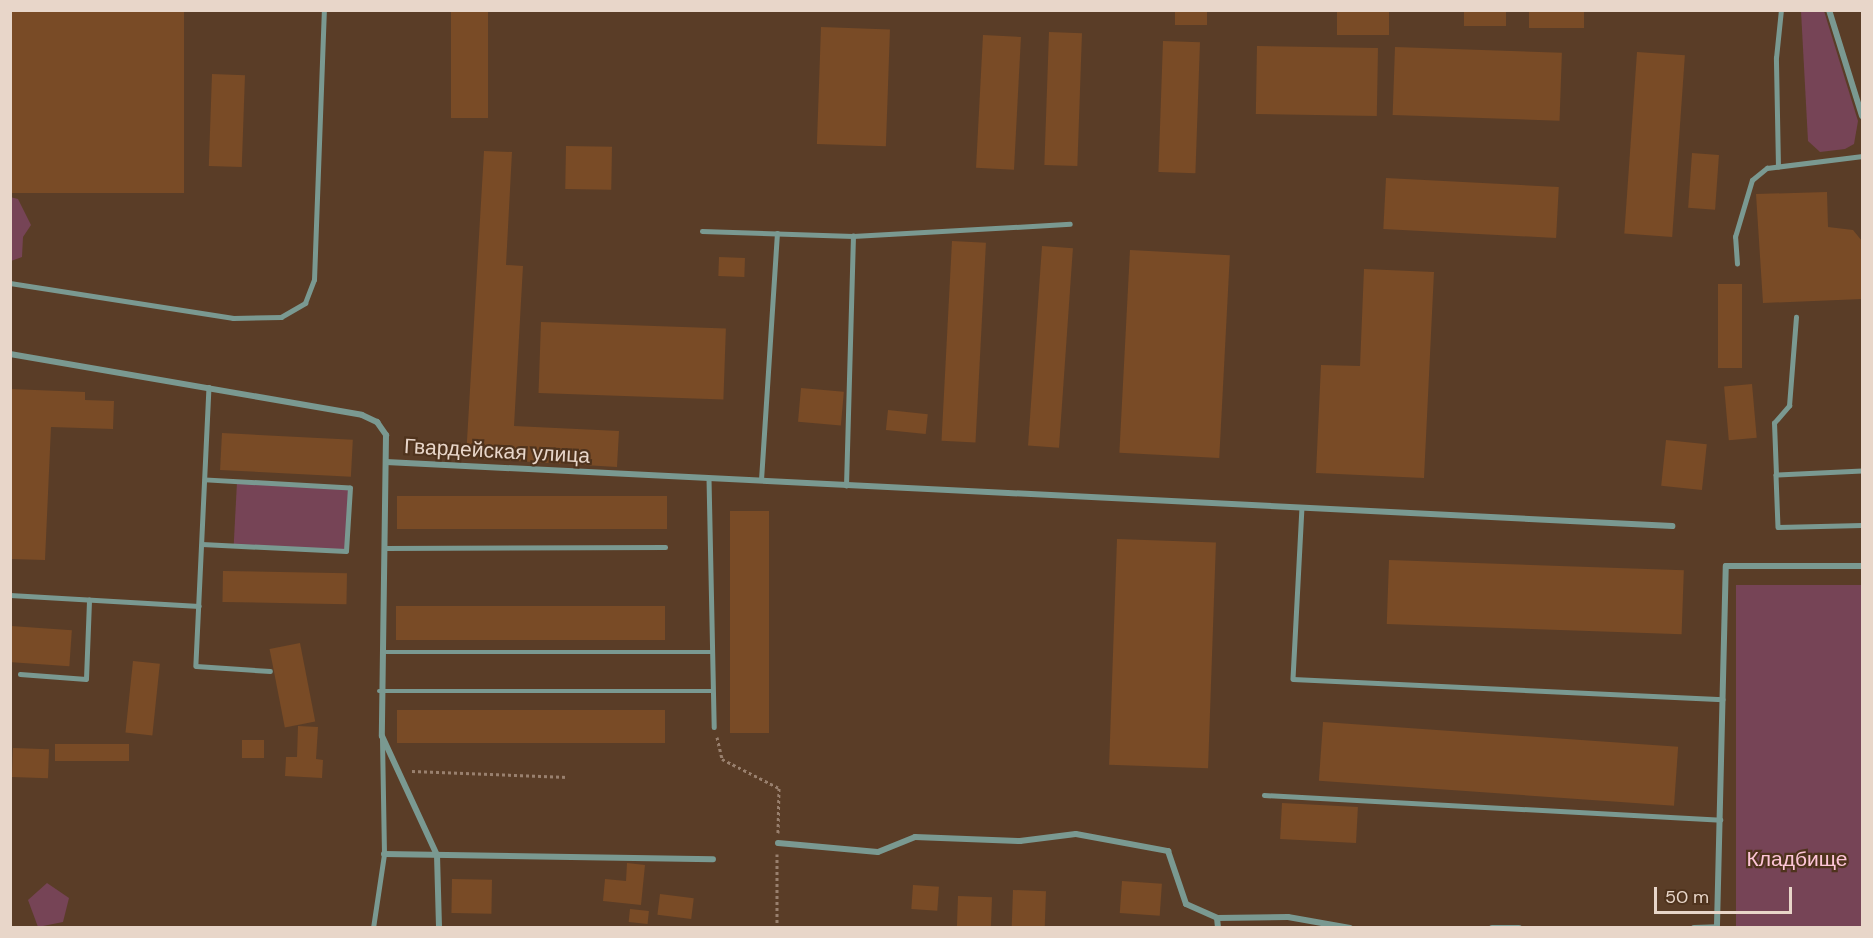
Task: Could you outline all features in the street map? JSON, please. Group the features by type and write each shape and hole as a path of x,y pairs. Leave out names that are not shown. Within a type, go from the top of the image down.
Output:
{"street":[{"path":"1829,10 1863,116"},
{"name":"Гвардейская улица","path":"10,354 362,415 377,422 386,435 386,462 1672,526"},
{"path":"386,462 379,691 382,736 395,770 437,855 439,927"},
{"path":"1694,927 1717,926 1726,566 1863,566"},
{"path":"778,843 878,852 915,837 1020,841 1076,834 1168,851 1186,904 1217,918 1288,917 1350,927"},
{"path":"384,854 713,859"},
{"path":"1217,918 1218,927"},
{"path":"1492,927 1519,927"}],"lane":[{"path":"10,283 233,318 281,317 305,303 314,280 324,10"},
{"path":"1778,167 1776,58 1781,10"},
{"path":"1737,264 1735,237 1752,180 1778,167 1863,156"},
{"path":"702,231 853,236 1070,224"},
{"path":"761,480 777,234"},
{"path":"846,486 853,236"},
{"path":"1796,317 1789,406 1774,423 1778,527 1863,525"},
{"path":"209,387 196,666 270,671"},
{"path":"1776,475 1863,471"},
{"path":"709,478 714,727"},
{"path":"202,544 346,551 350,488 206,480"},
{"path":"1302,507 1293,679 1723,699"},
{"path":"385,548 665,547"},
{"path":"10,595 199,606"},
{"path":"20,674 86,679 89,600"},
{"path":"381,652 713,652"},
{"path":"379,691 714,691"},
{"path":"373,927 384,854 382,736"},
{"path":"1264,795 1720,820"}],"path":[{"path":"714,727 722,759 779,788 777,927"},
{"path":"395,770 568,777"}],"green space":[{"path":"1801,11 1824,11 1858,121 1854,144 1845,149 1820,152 1808,141"},
{"path":"10,197 18,199 31,225 23,237 22,257 11,261"},
{"path":"237,482 350,488 347,551 234,545"},
{"name":"Кладбище","path":"1736,585 1862,585 1862,927 1736,927"},
{"path":"47,883 69,898 63,922 38,927 28,900"}],"building":[{"path":"10,10 184,10 184,193 10,193"},
{"path":"451,10 488,10 488,118 451,118"},
{"path":"1175,10 1207,10 1207,25 1175,25"},
{"path":"1337,10 1389,10 1389,35 1337,35"},
{"path":"1464,10 1506,10 1506,26 1464,26"},
{"path":"1529,10 1584,10 1584,28 1529,28"},
{"path":"821,27 890,29 886,146 817,144"},
{"path":"1049,32 1082,33 1077,166 1044,165"},
{"path":"983,35 1021,37 1014,170 976,168"},
{"path":"1163,41 1200,42 1195,173 1158,172"},
{"path":"1257,46 1378,48 1377,116 1256,114"},
{"path":"1395,47 1562,53 1560,121 1393,115"},
{"path":"1637,52 1685,55 1672,237 1624,234"},
{"path":"212,74 245,75 242,167 209,166"},
{"path":"566,146 612,147 611,190 565,189"},
{"path":"484,151 512,152 506,265 523,266 514,426 619,431 617,467 466,458"},
{"path":"1692,153 1719,155 1715,210 1688,208"},
{"path":"1386,178 1559,187 1556,238 1383,229"},
{"path":"1827,192 1828,227 1853,230 1862,241 1862,299 1763,303 1756,194"},
{"path":"952,241 986,243 975,443 942,441"},
{"path":"1042,246 1073,248 1059,448 1028,446"},
{"path":"1130,250 1230,255 1219,458 1119,453"},
{"path":"719,257 745,258 744,277 718,276"},
{"path":"1364,269 1434,272 1424,478 1316,473 1321,365 1360,366"},
{"path":"1718,284 1742,284 1742,368 1718,368"},
{"path":"541,322 726,328 723,399 539,393"},
{"path":"1752,384 1757,438 1729,440 1724,386"},
{"path":"801,388 844,392 841,426 798,422"},
{"path":"10,389 85,392 85,400 114,401 113,429 51,427 45,560 10,559"},
{"path":"888,410 928,414 926,434 886,430"},
{"path":"222,433 353,440 351,477 220,470"},
{"path":"1666,440 1707,444 1702,490 1661,486"},
{"path":"397,496 667,496 667,529 397,529"},
{"path":"730,511 769,511 769,733 730,733"},
{"path":"1117,539 1216,542 1208,768 1109,765"},
{"path":"1389,560 1684,570 1682,634 1387,624"},
{"path":"223,571 347,573 346,604 222,602"},
{"path":"396,606 665,606 665,640 396,640"},
{"path":"11,626 72,630 69,666 10,662"},
{"path":"300,643 315,722 285,727 270,649"},
{"path":"133,661 160,664 152,735 125,733"},
{"path":"397,710 665,710 665,743 397,743"},
{"path":"1323,722 1678,747 1674,806 1319,781"},
{"path":"298,726 318,727 316,759 323,760 322,778 285,776 286,757 297,757"},
{"path":"242,740 264,740 264,758 242,758"},
{"path":"55,744 129,744 129,761 55,761"},
{"path":"13,748 49,749 48,778 12,777"},
{"path":"1282,803 1358,807 1356,843 1280,839"},
{"path":"627,863 645,865 641,905 603,901 605,879 626,881"},
{"path":"452,879 492,880 491,914 451,913"},
{"path":"1122,881 1162,884 1160,916 1120,913"},
{"path":"913,885 939,887 937,911 911,909"},
{"path":"1013,890 1046,891 1045,927 1012,926"},
{"path":"660,894 694,898 691,919 657,915"},
{"path":"958,896 992,897 991,928 957,928"},
{"path":"630,909 649,911 648,924 629,922"}]}
